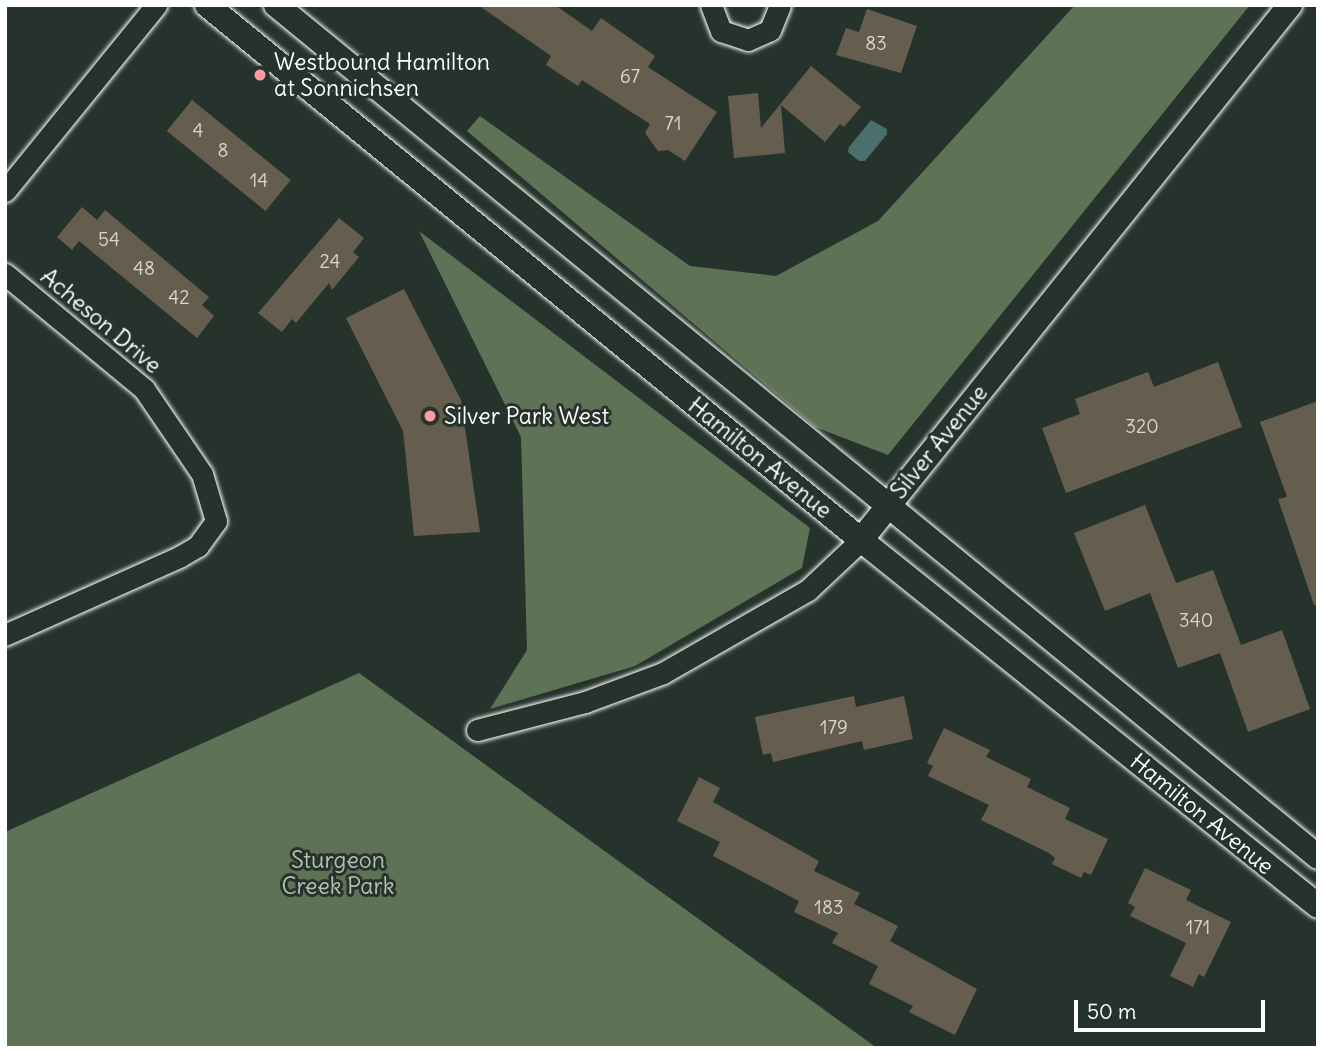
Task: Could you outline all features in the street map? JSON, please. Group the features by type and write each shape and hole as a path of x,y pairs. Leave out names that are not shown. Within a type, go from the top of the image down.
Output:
{"street":[{"path":"5,191 156,5"},
{"name":"Hamilton Avenue","path":"207,5 861,540 1318,906"},
{"name":"Hamilton Avenue","path":"276,5 1318,858"},
{"path":"711,5 721,31 748,40 770,30 780,5"},
{"name":"Silver Avenue","path":"477,730 585,702 663,673 808,590 861,540 1290,5"},
{"name":"Acheson Drive","path":"5,274 144,389 202,474 216,521 198,546 179,557 5,635"}],"green space":[{"path":"1075,5 1250,5 888,455 815,427 467,131 480,116 690,266 776,276 878,221"},
{"path":"419,231 810,528 802,568 635,666 490,709 527,650 521,437"},
{"name":"Sturgeon Creek Park","path":"359,673 877,1048 5,1048 5,832"}],"water":[{"path":"871,120 887,129 887,134 865,161 859,161 848,152 849,147"}],"building":[{"path":"478,5 555,5 592,31 601,18 655,56 648,67 717,112 685,161 668,150 658,151 645,133 650,124 582,80 578,86 546,65 551,56"},
{"path":"867,9 917,26 901,73 836,55 846,28 859,32"},
{"path":"811,66 861,107 844,127 840,124 825,142 781,105 785,153 734,158 728,96 758,93 761,128"},
{"path":"192,100 291,180 266,211 167,131"},
{"path":"82,207 97,220 105,210 209,297 202,305 214,316 197,338 79,241 72,250 57,237"},
{"path":"339,218 364,238 353,252 359,257 332,290 329,283 296,323 292,319 282,332 258,313"},
{"name":"Silver Park West","path":"404,289 461,400 480,532 414,536 403,431 346,318"},
{"path":"1218,362 1242,427 1066,493 1042,428 1080,414 1075,399 1148,372 1154,387"},
{"path":"1318,401 1318,605 1314,605 1278,499 1287,497 1260,422"},
{"path":"1145,505 1176,583 1213,570 1241,645 1282,630 1310,709 1248,732 1220,653 1178,668 1150,593 1105,611 1074,533"},
{"path":"854,696 856,707 904,696 913,739 864,750 862,741 773,762 771,753 763,755 755,717"},
{"path":"944,728 990,750 986,757 1031,779 1027,787 1070,808 1065,819 1108,839 1091,875 1084,872 1081,878 1052,864 1055,858 1049,853 981,820 989,805 928,776 933,766 927,763"},
{"path":"699,777 720,788 713,802 819,861 814,871 860,893 854,904 898,926 890,941 977,989 955,1035 909,1012 913,1006 869,984 878,966 832,943 838,933 794,912 799,901 713,856 720,842 677,821"},
{"path":"1145,868 1191,890 1186,900 1231,922 1204,977 1199,974 1193,987 1170,976 1186,943 1130,916 1135,907 1128,903"}],"place":[{"name":"Westbound Hamilton at Sonnichsen","path":"260,75"},
{"name":"Silver Park West","path":"430,416"}]}
